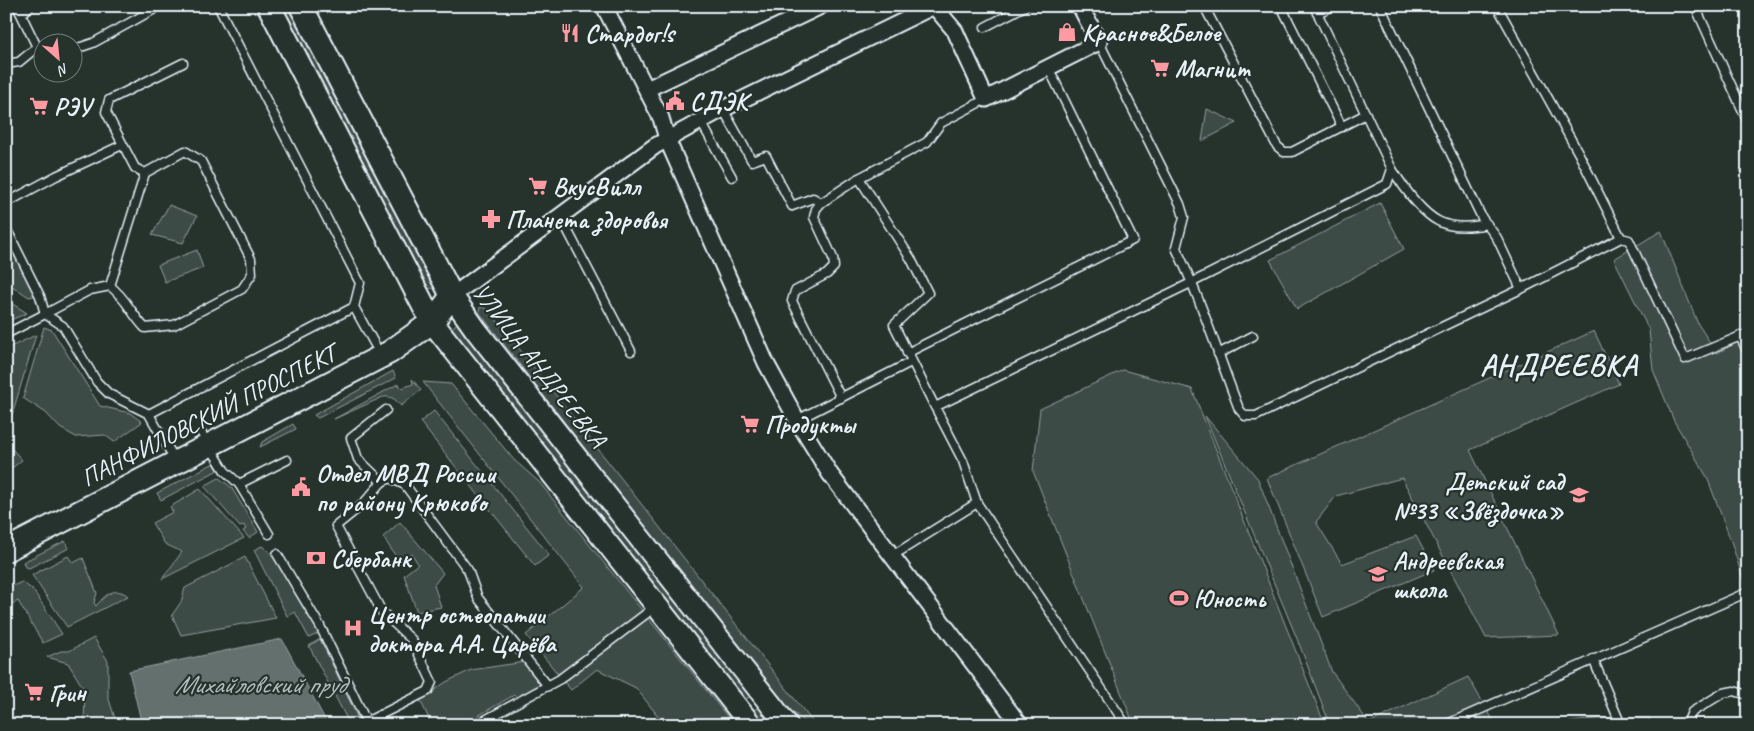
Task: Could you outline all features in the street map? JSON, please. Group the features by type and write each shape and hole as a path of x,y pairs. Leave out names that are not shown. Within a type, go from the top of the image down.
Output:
{"main road":[{"path":"269,6 430,318 748,721"},
{"name":"УЛИЦА АНДРЕЕВКА","path":"301,6 452,296 476,330 786,725"},
{"path":"430,318 452,296"},
{"name":"ПАНФИЛОВСКИЙ ПРОСПЕКТ","path":"205,440 375,345 430,318"},
{"name":"ПАНФИЛОВСКИЙ ПРОСПЕКТ","path":"6,536 390,352 430,318"},
{"name":"ПАНФИЛОВСКИЙ ПРОСПЕКТ","path":"6,550 173,456"},
{"path":"748,721 748,705 754,700 767,700"}],"street":[{"path":"604,6 661,118 667,139 766,363 797,420 830,474 1020,725"},
{"path":"647,89 820,6"},
{"path":"452,296 667,139 934,6 954,31 986,99 1098,42 1080,6"}],"lane":[{"path":"17,6 32,39"},
{"path":"22,14 30,6"},
{"path":"82,47 93,43 160,6"},
{"path":"218,6 360,283 354,307 375,345"},
{"path":"985,27 1025,6"},
{"path":"1204,6 1277,146 1284,152 1292,152 1366,114"},
{"path":"1281,6 1342,126"},
{"path":"1333,6 1316,10 1392,169 1405,190 1438,222 1468,228 1487,224"},
{"path":"1380,6 1487,224 1497,238 1521,288"},
{"path":"1497,6 1579,154 1621,238"},
{"path":"1695,6 1748,122"},
{"path":"1098,42 1180,204 1184,217 1176,248 1193,282 1239,409 1245,416 1256,416 1621,238 1629,240 1685,359 1744,334 1748,353"},
{"path":"6,64 19,62 32,53"},
{"path":"144,173 135,168 106,112 109,100 183,63"},
{"path":"907,353 1133,240 1048,67"},
{"path":"841,398 792,301 795,291 827,274 834,267 833,258 814,217 816,209 821,203 859,178 927,142 941,123 986,99"},
{"path":"723,110 752,162 766,156 792,206 813,198 821,203"},
{"path":"701,122 732,177"},
{"path":"6,203 56,176 122,145"},
{"path":"6,334 90,290 110,286 123,296 134,316 144,328 174,325 242,289 252,274 251,259 201,160 186,151 144,173 110,286"},
{"path":"936,407 1193,282 1387,184 1392,169"},
{"path":"859,178 911,259 928,293 894,325 911,362 963,461 977,503 1126,725"},
{"path":"560,216 631,352"},
{"path":"6,228 40,296 45,314 63,326 97,382 109,394 149,414 173,456"},
{"path":"149,414 354,307"},
{"path":"1218,354 1253,336"},
{"path":"797,420 911,362"},
{"path":"382,482 358,458 351,438 386,410"},
{"path":"205,440 225,471 239,484 270,534"},
{"path":"239,484 286,460"},
{"path":"277,554 320,626 367,723 428,691 432,682 412,640 382,612 336,526 362,505 382,482 390,478 405,485 468,570 478,598 548,686"},
{"path":"892,556 977,503"},
{"path":"1446,725 1592,659 1748,592"},
{"path":"476,725 548,686 657,605"},
{"path":"1592,659 1621,725"},
{"path":"1690,725 1689,719 1692,712 1723,693 1734,691 1748,695"}],"shaded area":[{"path":"281,6 291,6 434,285 433,288 426,289"},
{"path":"1207,109 1237,123 1202,141"},
{"path":"1380,203 1404,249 1297,309 1270,260"},
{"path":"169,205 197,216 183,243 152,235"},
{"path":"1661,231 1698,324 1717,353 1748,337 1748,595 1731,541 1707,477 1674,421 1653,370 1649,330 1614,259"},
{"path":"6,235 37,295 29,297 6,282"},
{"path":"197,250 203,268 165,282 158,265"},
{"path":"6,300 27,313 6,322"},
{"path":"480,307 488,309 812,721 807,724 782,703 479,312"},
{"path":"457,323 752,695 745,700 450,330"},
{"path":"44,327 52,330 100,406 130,413 142,422 114,442 105,435 76,437 60,428 46,413 23,398"},
{"path":"1594,331 1619,384 1470,450 1559,635 1486,638 1402,478 1336,496 1316,522 1342,564 1416,536 1434,570 1323,617 1267,478"},
{"path":"36,335 11,418 6,418 6,349"},
{"name":"Юность","path":"1123,370 1192,389 1325,725 1134,725 1033,471 1040,409"},
{"path":"393,371 396,378 318,418 314,415"},
{"path":"412,379 421,390 401,406 393,398 383,397 334,419 398,384 402,388 413,384"},
{"path":"423,382 451,384 514,460 539,482 734,725 665,725 636,688 597,669 571,690 526,635 584,587"},
{"path":"434,411 549,555 535,566 420,422"},
{"path":"1205,416 1258,479 1332,672 1369,723 1468,677 1496,725 1330,725 1300,646"},
{"path":"293,424 296,429 260,447 262,442"},
{"path":"6,448 12,449 22,460 6,473"},
{"path":"214,463 218,470 161,500 157,493"},
{"path":"219,478 231,487 258,532 249,538 243,531 246,529 244,525 240,527 204,486"},
{"path":"200,489 244,538 162,579 182,552 165,544 152,523 173,512 170,507"},
{"path":"400,522 443,573 434,585 441,607 417,612 404,575 418,564 412,554 399,561 383,537"},
{"path":"65,541 69,548 29,568 25,567 23,562"},
{"path":"262,546 278,559 319,633 309,638 295,612 287,616 254,550"},
{"path":"68,556 73,563 83,558 97,593 94,603 96,606 110,593 119,592 128,596 67,627 32,575"},
{"path":"245,557 276,618 181,635 172,615 181,602 185,588"},
{"path":"22,582 33,590 62,634 43,643 18,601 6,607 6,589"},
{"path":"94,638 108,661 108,696 117,725 84,725 85,691 68,663 47,657 61,651 69,651"},
{"path":"320,639 361,725 350,725 309,646"},
{"path":"525,662 543,685 519,698 514,695 462,725 432,725 420,700 446,682 471,670"},
{"path":"757,707 760,707 774,725 764,725 754,712"},
{"path":"1602,718 1650,718 1647,725 1550,725"}],"water":[{"name":"Михайловский пруд","path":"282,639 328,725 142,725 129,671"}],"place":[{"name":"Красное&Белое","path":"1067,32"},
{"name":"Стардог!s","path":"570,33"},
{"name":"Магнит","path":"1160,68"},
{"name":"СДЭК","path":"675,101"},
{"name":"РЭУ","path":"39,106"},
{"name":"ВкусВилл","path":"538,186"},
{"name":"Планета здоровья","path":"491,219"},
{"name":"Продукты","path":"750,424"},
{"name":"Отдел МВД России по району Крюково","path":"301,487"},
{"name":"Детский сад №33 «Звёздочка»","path":"1579,495"},
{"name":"Сбербанк","path":"316,558"},
{"name":"Андреевская школа","path":"1378,574"},
{"name":"Юность","path":"1179,598"},
{"name":"Центр остеопатии доктора А.А. Царёва","path":"353,628"},
{"name":"Грин","path":"34,692"}],"district":[{"name":"АНДРЕЕВКА","path":"1559,365"}]}
